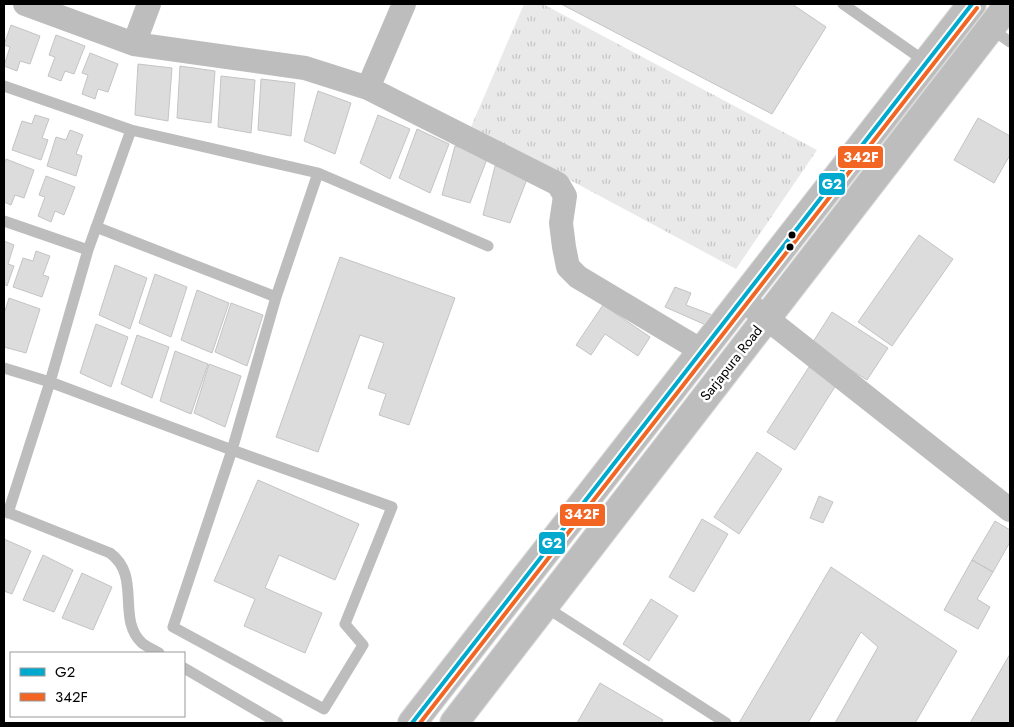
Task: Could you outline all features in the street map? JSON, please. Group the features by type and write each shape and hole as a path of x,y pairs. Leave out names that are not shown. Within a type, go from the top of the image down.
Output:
{"main road":[{"path":"412,723 972,4"},
{"name":"Sarjapura Road","path":"454,723 766,317 1000,35 1009,4"}],"street":[{"path":"25,4 134,44 305,68 368,88 558,184 564,196 561,223 568,267 578,277 702,351"},
{"path":"134,44 149,4"},
{"path":"368,88 404,4"},
{"path":"742,299 1010,510"}],"lane":[{"path":"843,4 926,62"},
{"path":"4,86 132,130 318,173 488,246"},
{"path":"132,130 88,250 50,382 6,512 110,553 118,559 124,568 128,584 131,626 142,643 157,652"},
{"path":"4,368 50,382 232,450 392,507 345,624 363,645 324,708 173,627 232,450 276,297 318,173"},
{"path":"4,221 88,250"},
{"path":"96,227 276,297"},
{"path":"544,606 726,723"},
{"path":"185,669 278,723"}],"green space":[{"path":"524,4 543,4 817,150 736,269 471,127"}],"building":[{"path":"561,4 792,4 826,27 772,114"},
{"path":"11,25 40,36 30,64 20,61 17,71 4,66 10,47 4,45"},
{"path":"56,35 85,46 74,74 65,71 61,81 48,76 55,57 49,55"},
{"path":"90,53 118,64 108,92 98,89 95,99 82,94 88,75 82,73"},
{"path":"138,64 172,68 168,121 135,115"},
{"path":"180,66 215,71 211,123 177,118"},
{"path":"221,76 255,80 251,133 218,127"},
{"path":"261,79 295,83 291,136 258,130"},
{"path":"318,91 351,103 335,154 304,141"},
{"path":"35,115 49,119 42,138 48,140 41,160 12,150 22,121 32,124"},
{"path":"378,115 410,129 390,179 360,163"},
{"path":"978,118 1010,136 1010,155 994,183 954,160"},
{"path":"417,129 449,144 430,193 399,178"},
{"path":"70,130 83,135 76,154 82,156 76,176 47,166 56,137 66,140"},
{"path":"455,146 489,154 470,203 442,195"},
{"path":"6,159 34,170 24,198 15,195 11,205 4,202 4,164"},
{"path":"495,166 529,174 510,223 483,215"},
{"path":"46,176 75,187 64,215 55,211 51,222 38,216 45,197 39,195"},
{"path":"919,235 953,259 892,346 858,322"},
{"path":"4,241 14,245 8,264 14,266 7,286 4,284"},
{"path":"36,251 50,256 43,275 49,277 42,297 13,287 23,258 33,261"},
{"path":"340,257 455,298 409,425 379,415 386,394 368,388 384,343 360,335 318,452 276,437"},
{"path":"115,265 147,278 130,329 99,315"},
{"path":"155,274 187,287 171,337 139,323"},
{"path":"675,287 691,293 686,305 715,316 706,325 665,307"},
{"path":"197,290 229,303 212,353 181,340"},
{"path":"9,298 40,309 26,353 4,347 4,314"},
{"path":"231,303 263,315 247,366 215,352"},
{"path":"603,305 650,337 638,356 605,334 591,355 576,345"},
{"path":"832,312 888,348 867,380 811,345"},
{"path":"96,324 128,337 111,387 80,373"},
{"path":"137,335 169,347 152,398 121,384"},
{"path":"175,351 208,364 191,414 160,401"},
{"path":"209,364 241,376 225,427 194,413"},
{"path":"809,367 836,385 795,450 767,432"},
{"path":"757,452 782,469 739,534 714,517"},
{"path":"258,480 359,524 335,580 279,555 265,588 322,613 305,653 244,626 255,599 214,581"},
{"path":"819,496 833,502 823,523 810,518"},
{"path":"702,519 728,534 694,592 669,577"},
{"path":"995,521 1010,530 1010,542 993,572 972,560"},
{"path":"4,539 31,551 12,594 4,591"},
{"path":"43,555 73,570 54,612 23,600"},
{"path":"972,560 993,572 977,599 990,607 978,629 944,610"},
{"path":"831,567 957,651 915,723 835,723 878,647 861,632 808,723 739,723"},
{"path":"82,573 112,587 93,630 62,618"},
{"path":"651,599 678,616 649,661 623,644"},
{"path":"1010,654 1010,723 970,723"},
{"path":"600,683 663,720 661,723 577,723"}],"transit line":[{"name":"G2","path":"412,723 972,4"},
{"name":"342F","path":"420,723 977,8"}]}
